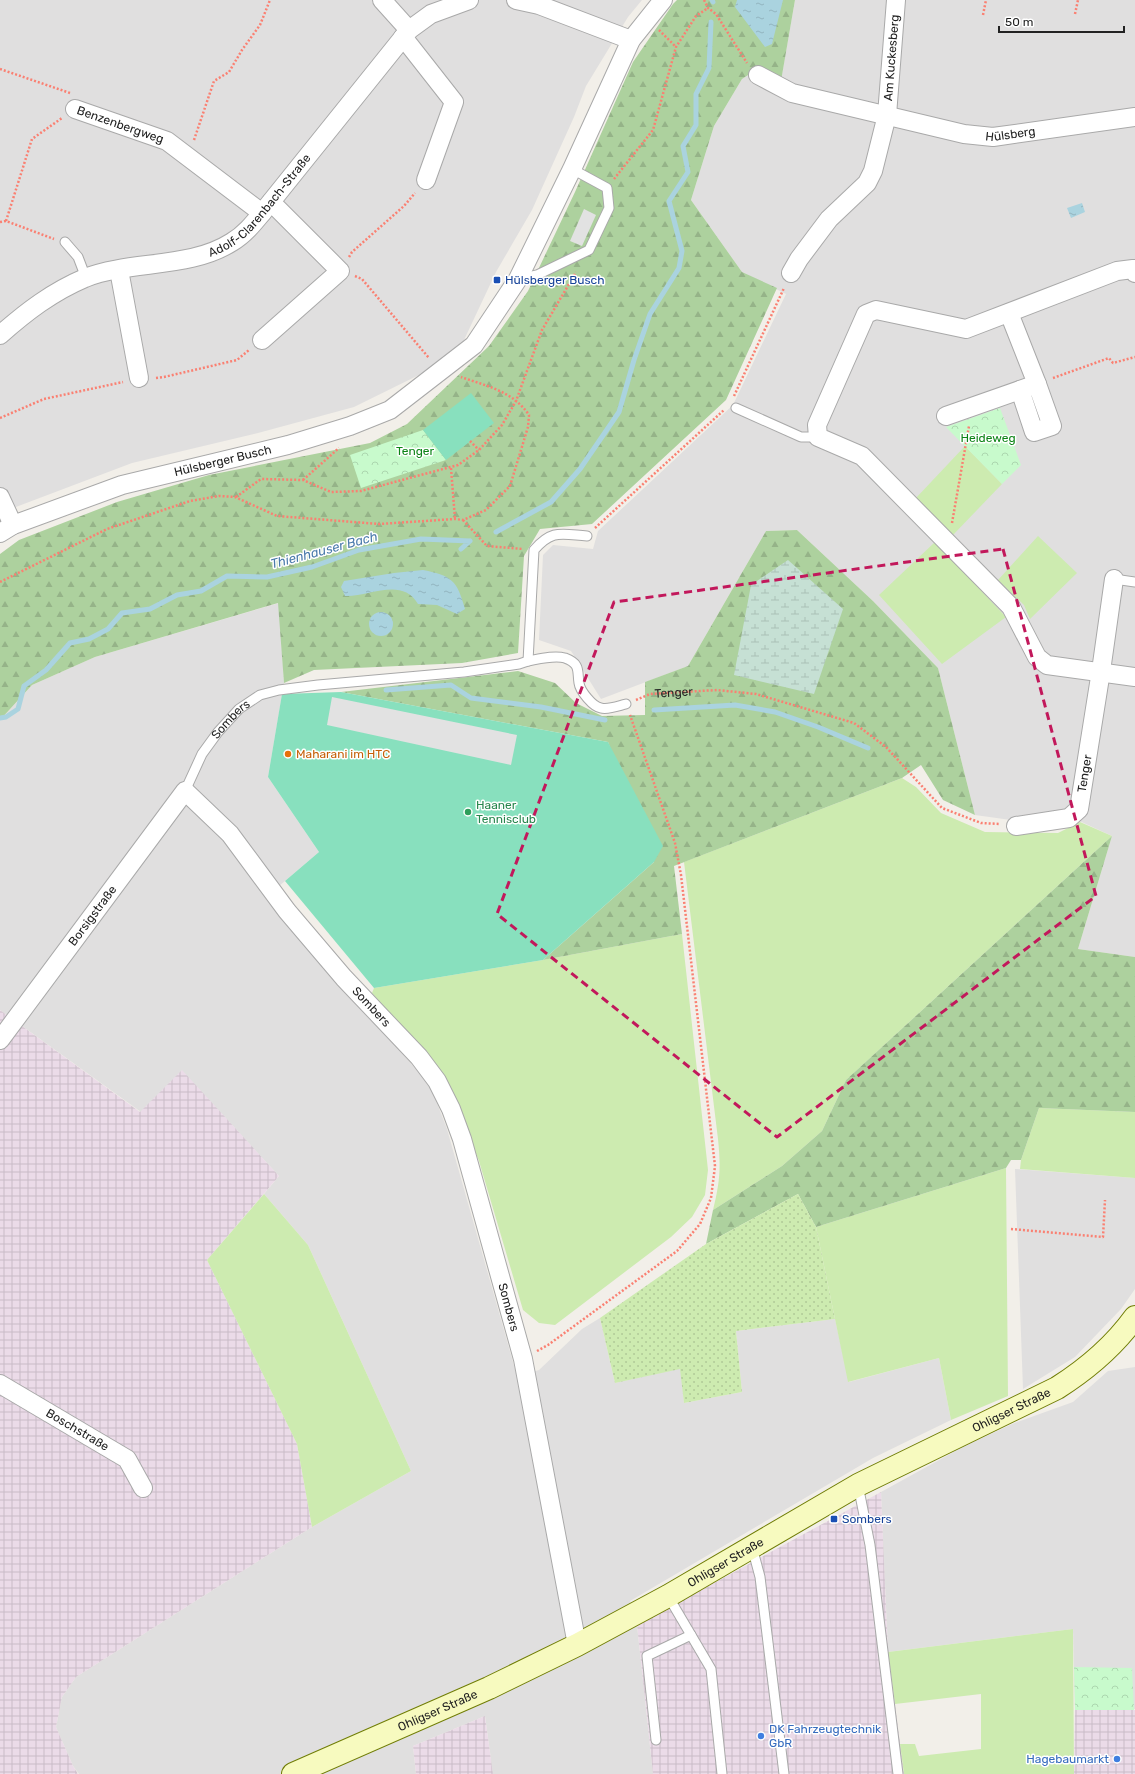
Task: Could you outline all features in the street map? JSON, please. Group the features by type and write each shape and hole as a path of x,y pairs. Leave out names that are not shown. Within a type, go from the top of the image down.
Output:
{"main road":[{"name":"Ohligser Straße","path":"293,1774 489,1688 577,1645 668,1596 751,1546 858,1485 1057,1388 1078,1375 1133,1325"}],"street":[{"path":"382,0 454,102 426,180"},
{"name":"Adolf-Clarenbach-Straße","path":"0,335 23,315 49,296 86,278 119,270 201,256 231,243 246,232 267,207 406,33 431,14 469,0"},
{"path":"516,0 539,5 631,40"},
{"name":"Hülsberger Busch","path":"7,529 122,485 288,445 350,426 390,410 474,345 518,279 572,169 631,40 662,0"},
{"name":"Am Kuckesberg","path":"887,115 896,0"},
{"name":"Hülsberg","path":"758,75 792,93 964,134 994,137 1135,117"},
{"name":"Benzenbergweg","path":"75,109 167,141 267,207 340,271"},
{"path":"791,273 799,259 829,219 867,183 874,171 887,115"},
{"path":"1135,273 1133,268 1117,271 966,329 876,310 866,314 817,425 818,436 862,456 1011,607 1037,657 1047,665 1135,677"},
{"path":"119,270 139,378"},
{"path":"262,340 340,271"},
{"path":"1010,313 1052,426 1034,432 1020,390"},
{"path":"946,416 1037,384"},
{"path":"0,497 7,529"},
{"path":"1101,672 1114,579"},
{"name":"Tenger","path":"1016,826 1069,818 1079,810 1101,672"},
{"name":"Borsigstraße","path":"0,1040 185,791"},
{"name":"Sombers","path":"185,791 230,834 287,911 344,978 419,1057 437,1081 451,1110 462,1139 523,1359 577,1645"},
{"name":"Boschstraße","path":"0,1384 127,1459 143,1488"}],"lane":[{"path":"518,279 537,275 589,250 609,208 607,188 572,169"},
{"path":"65,242 78,257 86,278"},
{"path":"733,406 801,437 818,436"},
{"path":"587,536 554,534 543,539 534,550 528,661 555,657 565,658 575,664 579,671 579,684 592,704 601,708 626,704"},
{"path":"1114,579 1135,582"},
{"name":"Sombers","path":"185,791 202,754 218,732 239,709 260,695 279,690 318,685 464,672 519,664 528,661"},
{"path":"858,1485 870,1545 898,1774"},
{"path":"751,1546 760,1577 784,1774"},
{"path":"668,1596 711,1669 722,1774"},
{"path":"656,1740 647,1656 691,1635"}],"path":[{"path":"188,156 214,81 229,72 242,50 260,26 270,0"},
{"path":"704,0 708,8 716,14 752,71 758,75"},
{"path":"983,15 986,0"},
{"path":"1075,14 1078,0"},
{"path":"607,188 653,130 676,46 696,16 708,8"},
{"path":"647,18 676,46"},
{"path":"0,69 79,96 75,109"},
{"name":"Benzenbergweg","path":"6,221 32,139 75,109"},
{"path":"0,582 107,529 190,501 219,496 235,498 277,516 379,524 455,519 463,520 486,510 510,486 529,421 529,415 516,401 503,391 461,377 449,383 362,279 340,271 352,252 404,206 426,180"},
{"path":"0,222 6,221 65,242"},
{"path":"235,498 261,479 304,480 331,492 362,491 458,465 479,450 502,425 516,401 542,330 589,250"},
{"path":"733,398 791,273"},
{"path":"0,418 44,399 139,378 164,377 237,360 262,340"},
{"path":"1037,384 1109,358 1113,363 1135,356"},
{"path":"587,536 733,406"},
{"path":"948,543 972,407"},
{"path":"304,480 343,444 350,426"},
{"path":"470,441 479,450"},
{"path":"450,468 455,519"},
{"path":"463,520 487,546 534,550"},
{"name":"Tenger","path":"626,704 650,694 717,690 756,694 854,723 886,747 942,808 980,823"},
{"path":"523,1359 548,1345 677,1252 700,1224 711,1198 715,1166 681,875 675,843 626,704"},
{"path":"1011,1229 1103,1237 1105,1200"}],"highlighted area":[{"path":"1003,549 1096,896 777,1137 497,914 614,602"}],"shaded area":[{"path":"0,0 642,0 628,17 586,86 574,117 532,210 496,272 464,340 425,372 354,407 258,433 132,463 0,513"},
{"path":"795,0 1135,0 1135,957 1078,949 1112,836 1062,813 1018,821 975,815 938,668 873,601 797,530 766,531 688,666 601,699 571,651 539,640 543,555 553,545 593,549 598,531 733,405 786,294 742,272 691,200 714,126 742,79 759,68 781,80"},
{"path":"584,209 596,215 582,246 570,241"},
{"path":"279,603 284,683 268,777 319,852 265,898 430,1085 447,1129 517,1376 539,1370 582,1329 600,1318 615,1383 681,1368 684,1403 742,1392 736,1331 835,1319 849,1382 939,1358 951,1420 873,1458 630,1601 637,1625 653,1774 493,1774 485,1716 413,1746 416,1774 79,1774 73,1766 56,1727 62,1697 76,1677 312,1527 411,1471 308,1245 264,1194 279,1176 182,1071 141,1112 0,1010 0,720 32,685 95,657"},
{"path":"332,697 517,735 511,765 327,725"},
{"path":"0,1010 140,1112 182,1070 279,1176 207,1260 297,1444 312,1527 76,1677 62,1697 56,1727 78,1774 0,1774"},
{"path":"1015,1169 1135,1178 1135,1289 1121,1309 1075,1357 1023,1389"},
{"path":"1135,1367 1135,1709 1075,1710 1073,1629 888,1652 881,1492 961,1448 1012,1424 1073,1402 1108,1371"},
{"path":"881,1492 888,1652 904,1774 653,1774 637,1625"},
{"path":"1075,1710 1135,1710 1135,1774 1074,1774"},
{"path":"485,1716 493,1774 416,1774 413,1746"}],"green space":[{"path":"677,0 795,0 781,81 759,68 742,79 714,126 691,200 742,272 777,288 726,400 592,524 540,529 524,556 518,653 462,663 314,670 284,683 278,603 95,657 32,685 0,720 0,554 19,540 117,502 209,475 370,443 407,424 489,346 528,291 575,192 633,62"},
{"path":"471,393 494,423 446,460 423,430"},
{"name":"Heideweg","path":"1000,408 1021,465 1002,484 946,427"},
{"name":"Tenger","path":"423,430 446,460 361,488 350,455"},
{"path":"965,446 1002,484 953,535 915,499"},
{"path":"797,530 873,601 938,668 975,815 943,800 921,765 902,778 674,866 682,934 543,960 654,862 608,742 341,692 518,671 555,683 576,703 602,716 645,715 645,682 688,666 766,531"},
{"path":"1038,536 1077,573 1030,619 1024,605 998,580"},
{"path":"935,542 1006,617 942,664 879,595"},
{"path":"788,560 843,609 814,694 734,675 751,585"},
{"name":"Haaner Tennisclub","path":"341,692 608,742 663,846 654,862 543,960 374,988 285,881 319,852 268,777 282,694"},
{"path":"902,778 916,787 941,813 985,832 1058,833 1080,822 1112,836 846,1080 822,1131 782,1166 713,1210 720,1167 719,1149 684,862"},
{"path":"1112,836 1078,949 1135,957 1135,1112 1039,1108 1021,1160 1011,1160 1006,1168 816,1227 798,1194 706,1244 713,1210 782,1166 822,1131 846,1080"},
{"path":"682,934 708,1170 705,1195 692,1217 671,1237 555,1325 539,1323 523,1310 479,1161 446,1080 372,993 374,988 543,960"},
{"path":"1039,1108 1135,1112 1135,1178 1020,1169 1021,1160"},
{"path":"1006,1168 1008,1396 951,1420 939,1358 848,1382 816,1227"},
{"path":"264,1194 308,1245 411,1471 312,1527 297,1444 207,1260"},
{"path":"798,1194 816,1227 835,1319 736,1331 742,1392 684,1403 680,1369 615,1383 600,1318 706,1244"},
{"path":"1073,1629 1074,1774 904,1774 900,1744 915,1744 919,1756 981,1749 981,1694 895,1704 888,1652"},
{"path":"1074,1667 1132,1668 1134,1710 1075,1710"}],"water":[{"path":"737,0 783,0 772,44 765,47 735,7"},
{"path":"1082,203 1085,212 1071,218 1067,208"},
{"path":"423,570 447,577 452,581 456,585 465,609 457,614 437,605 418,604 411,596 403,591 394,589 345,596 341,587 344,581"},
{"path":"381,612 390,615 393,624 390,633 381,636 372,633 369,624 372,615"}],"waterway":[{"name":"Thienhauser Bach","path":"496,532 551,502 580,469 619,412 634,360 650,314 679,268 682,251 669,201 688,172 683,146 696,125 696,94 709,68 711,22"},
{"name":"Thienhauser Bach","path":"0,718 6,717 18,709 24,686 46,670 70,643 89,639 108,629 122,613 150,609 177,595 201,591 227,576 267,577 312,567 359,550 421,539 470,541"},
{"path":"461,549 470,541"},
{"path":"386,690 451,685 471,698 541,707 605,720"},
{"path":"654,710 735,705 775,712 818,727 868,748"}],"place":[{"name":"Hülsberger Busch","path":"497,280"},
{"name":"Maharani im HTC","path":"288,754"},
{"name":"Haaner Tennisclub","path":"468,812"},
{"name":"Sombers","path":"834,1519"},
{"name":"DK Fahrzeugtechnik GbR","path":"761,1736"},
{"name":"Hagebaumarkt","path":"1117,1759"}]}
